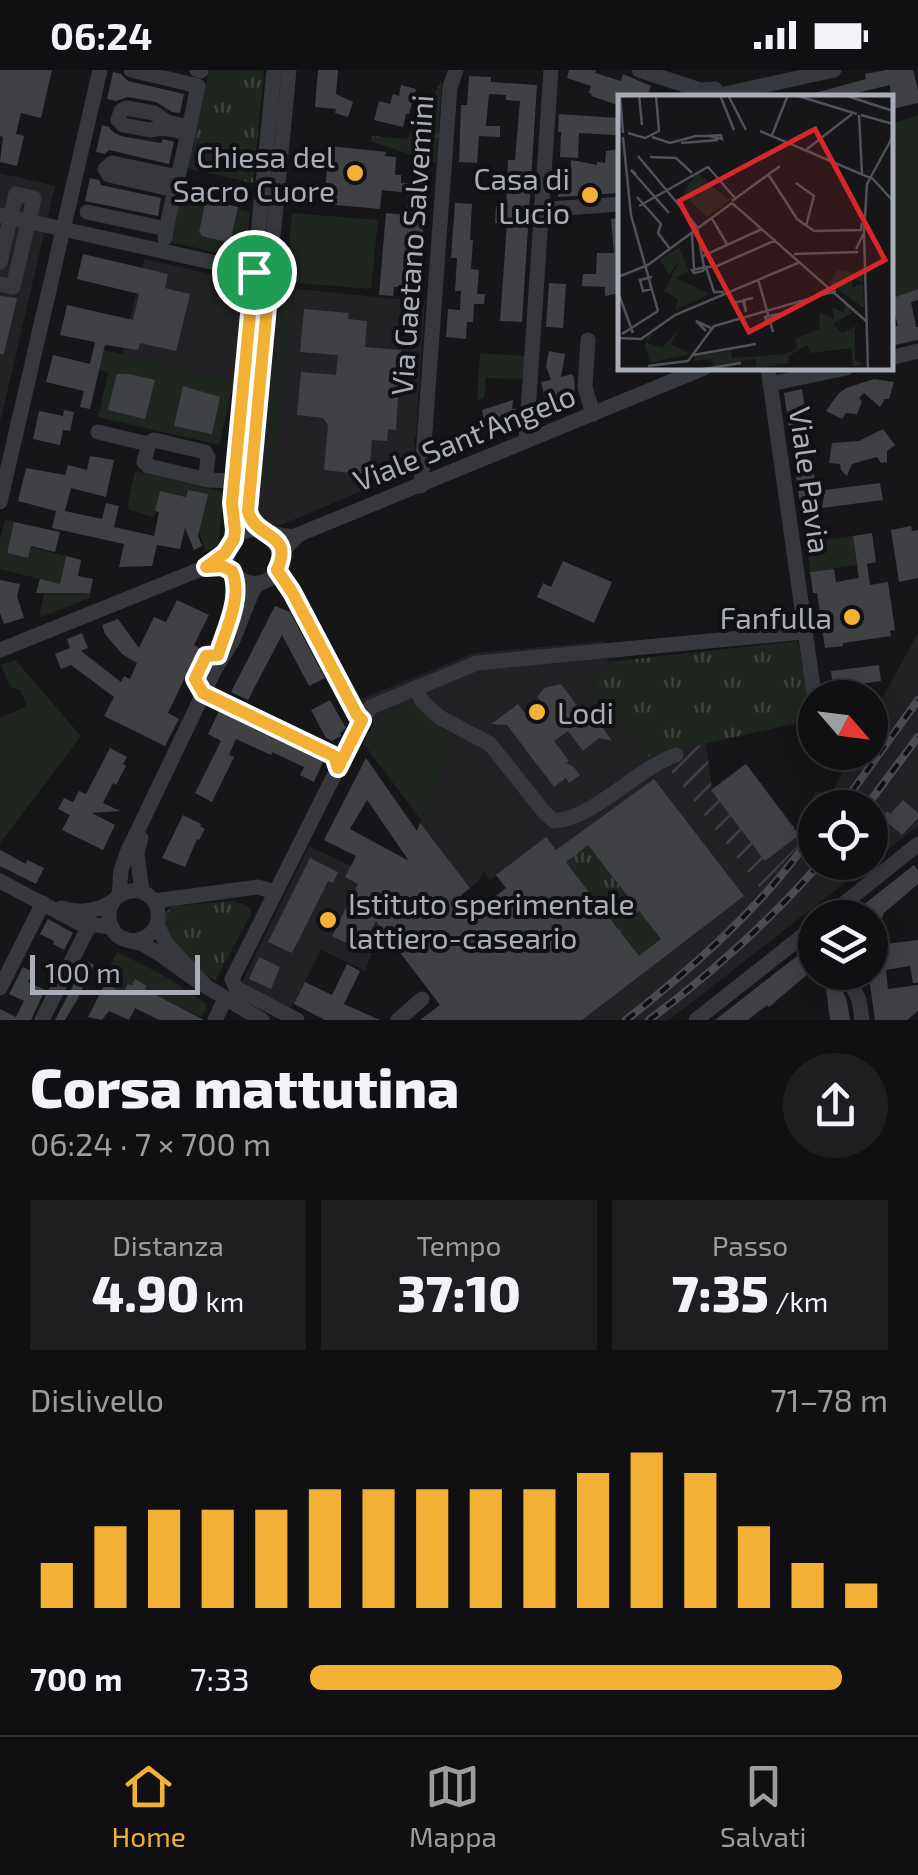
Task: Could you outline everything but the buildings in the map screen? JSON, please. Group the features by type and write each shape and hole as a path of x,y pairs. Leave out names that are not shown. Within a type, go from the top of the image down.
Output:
{"street":[{"path":"0,502 6,448 100,70"},
{"path":"131,70 200,74 162,251"},
{"path":"274,70 248,500 250,520 277,541 279,564 292,592 362,720"},
{"path":"289,70 234,481 235,530 227,558 236,582 235,602 216,663 121,870 108,916 119,936 144,945 206,988 238,990 297,1020"},
{"name":"Via Gaetano Salvemini","path":"421,486 450,87 456,70"},
{"path":"526,442 551,70"},
{"path":"639,70 716,94 834,70"},
{"path":"711,70 716,94"},
{"path":"0,262 5,216 16,194 34,198 13,287 0,284"},
{"path":"542,204 548,209 618,204"},
{"path":"87,212 166,229"},
{"path":"5,216 262,273"},
{"path":"588,340 585,387 593,414"},
{"path":"893,357 918,352"},
{"name":"Viale Sant'Angelo","path":"265,532 289,537 300,534 699,370"},
{"name":"Viale Pavia","path":"768,370 812,680"},
{"path":"770,384 836,370"},
{"path":"98,432 148,444"},
{"path":"208,480 205,452 158,440 148,444 144,462 148,466 208,480 234,481"},
{"path":"206,567 246,530 265,532"},
{"path":"0,650 206,567 222,566 250,583 268,580 287,546 300,534"},
{"path":"216,663 233,640 259,583"},
{"path":"214,1020 362,720 374,705 478,663 804,632"},
{"path":"415,688 438,717 490,744 554,821 566,820 594,805 676,754"},
{"path":"203,692 334,756 338,768"},
{"path":"130,941 149,936 159,917 148,897 137,853 157,786"},
{"path":"850,900 918,844"},
{"path":"0,882 79,923 112,927"},
{"path":"43,903 80,913 99,910 134,890 148,897 258,887 275,892"},
{"path":"0,988 43,903"},
{"path":"42,1020 90,924"},
{"path":"157,924 166,944 206,988"},
{"path":"696,1020 798,939"},
{"path":"854,990 862,1020"},
{"path":"229,992 262,1020"},
{"path":"398,1020 422,999"}],"shaded area":[{"path":"0,173 55,186 0,423"},
{"path":"144,259 243,281 234,382 122,355"},
{"path":"280,287 425,302 413,469 273,525 260,516 258,504"},
{"path":"918,633 918,826 888,849 888,790 833,790 843,770 888,770 888,687"},
{"path":"605,641 608,662 592,684 646,757 658,754 760,888 798,847 798,880 849,880 823,900 798,900 798,919 669,1020 570,1020 558,956 496,875 490,880 483,871 480,880 395,946 381,929 365,971 321,950 290,1008 241,984 309,846 396,887 424,812 366,737 374,724 361,699 474,653"},
{"path":"706,744 712,789 746,764 798,832 798,847 760,888 658,754"}],"green space":[{"path":"209,70 264,70 253,183 187,168"},
{"path":"442,81 436,163 370,141 373,136 407,139"},
{"path":"918,115 918,289 893,298 893,123"},
{"path":"181,196 206,202 199,232 202,236 209,237 237,209 250,212 245,259 170,242"},
{"path":"292,213 378,220 371,289 286,282"},
{"path":"282,303 291,304 272,486 264,485"},
{"path":"104,350 234,382 219,445 98,417 108,373 99,370"},
{"path":"480,353 525,356 523,379 486,378 484,398 477,401"},
{"path":"135,471 224,492 218,546 206,551 199,532 207,494 188,490 186,497 160,491 154,517 129,510"},
{"path":"5,519 14,522 7,553 28,558 31,547 66,556 58,592 90,593 90,598 41,617 47,581 0,569"},
{"path":"853,536 857,565 810,572 806,543"},
{"path":"798,641 804,680 798,680 798,723 646,757 592,684 608,662"},
{"path":"15,660 81,736 0,843 0,718 27,706 20,690 11,688 1,665"},
{"path":"414,701 435,724 453,735 421,820 363,743 380,718"},
{"path":"588,845 661,939 639,956 607,915 611,909 603,900 597,903 566,862"},
{"path":"234,901 246,905 251,914 215,981 175,944 163,915 173,906"},
{"path":"117,952 165,976 205,1003 207,1009 201,1017 159,996 149,1015 135,1008 146,986 135,980 122,996 102,983"}],"railway":[{"path":"853,790 918,700"},
{"path":"878,790 918,737"},
{"path":"626,1020 728,933 798,854"},
{"path":"649,1020 739,946 804,880"}],"place":[{"name":"Chiesa del Sacro Cuore","path":"355,173"},
{"name":"Casa di Lucio","path":"590,195"},
{"name":"Fanfulla","path":"852,617"},
{"name":"Lodi","path":"537,712"},
{"name":"Istituto sperimentale lattiero-caseario","path":"328,920"}],"route":[{"path":"254,272 270,275 248,511 254,526 277,541 282,558 277,570 362,720 338,768 334,756 203,693 195,679 206,656 218,655 235,602 232,571 222,566 206,567 225,553 234,539 232,503 254,272"}]}
